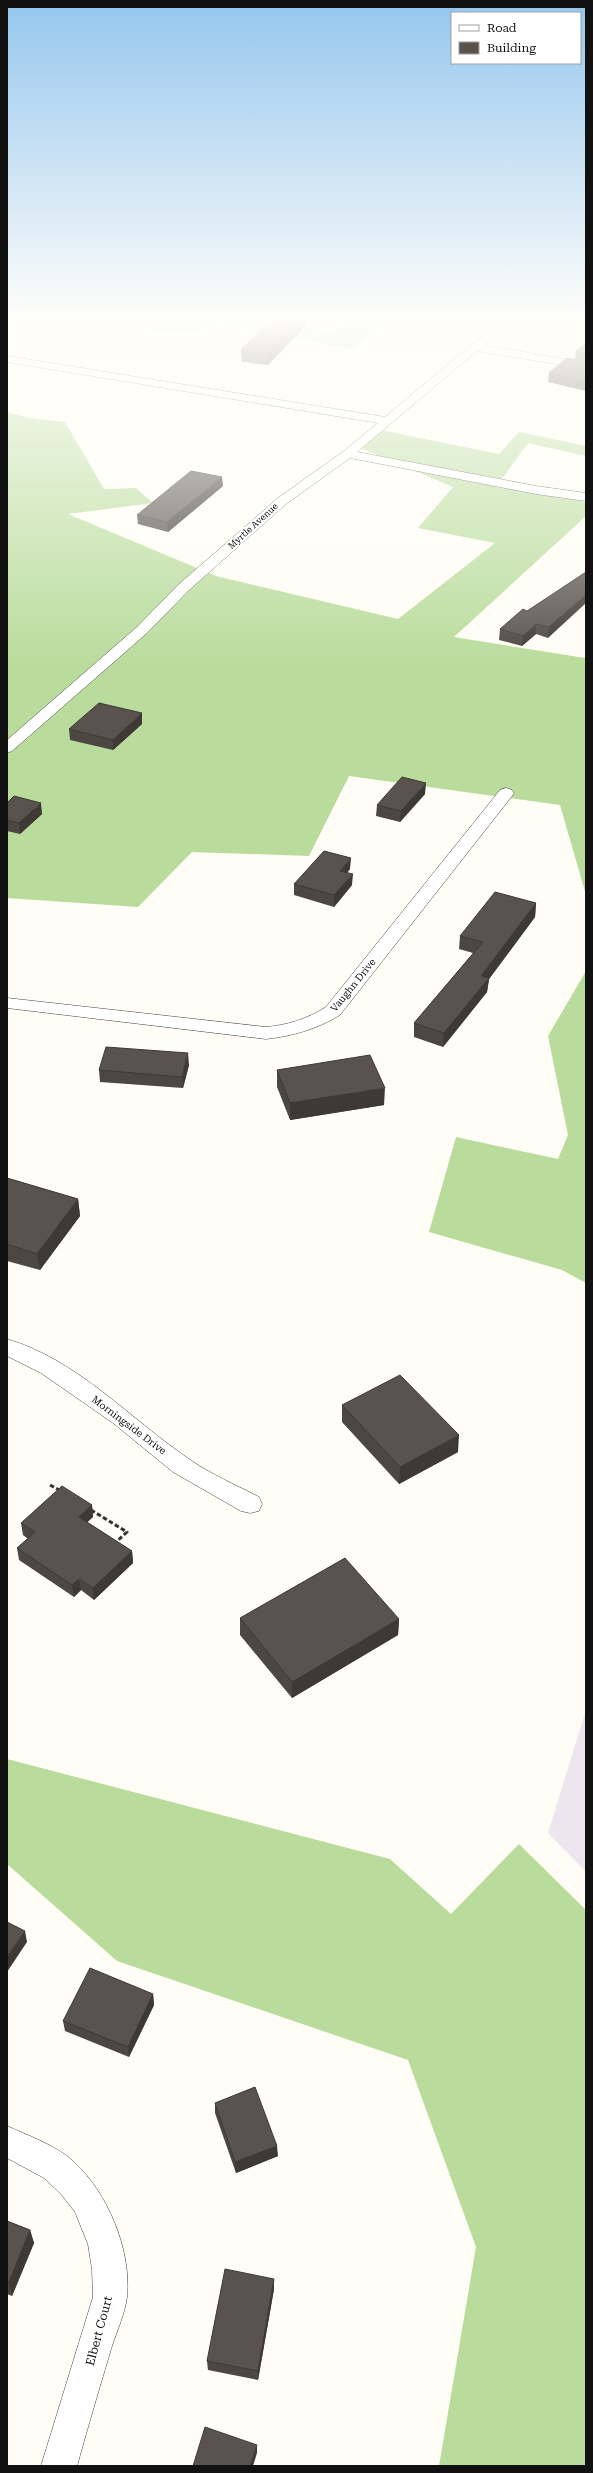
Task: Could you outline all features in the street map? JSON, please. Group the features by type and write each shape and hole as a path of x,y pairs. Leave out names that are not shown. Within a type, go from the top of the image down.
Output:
{"street":[{"name":"Myrtle Avenue","path":"7,748 142,630 183,588 282,501 348,454 371,434"},
{"path":"348,454 536,490 586,498"},
{"name":"Vaughn Drive","path":"7,1003 266,1033 299,1028 318,1021 333,1011 506,793"},
{"name":"Morningside Drive","path":"7,1347 49,1367 121,1417 181,1466 250,1504"},
{"name":"Elbert Court","path":"7,2142 34,2152 63,2171 88,2201 104,2238 110,2276 110,2297 59,2466"}],"path":[{"path":"50,1485 63,1493"},
{"path":"89,1508 127,1532 110,1548"}],"shaded area":[{"path":"586,1710 586,1872 548,1833"}],"green space":[{"path":"7,434 72,434 104,489 136,488 153,503 68,514 216,576 398,619 495,543 418,528 453,487 356,446 369,434 402,434 499,454 517,434 531,434 586,446 586,456 528,443 496,487 586,502 586,516 454,637 585,658 586,895 560,805 349,776 309,856 192,852 138,907 7,898"},
{"path":"586,971 586,1283 562,1270 429,1232 456,1137 558,1159 568,1135 548,1036"},
{"path":"7,1759 390,1859 451,1914 519,1844 586,1910 586,2466 439,2466 476,2247 408,2060 117,1961 7,1864"}],"building":[{"path":"191,471 222,477 167,522 137,515"},
{"path":"586,572 586,594 549,627 536,624 523,636 500,629 523,609 527,611"},
{"path":"99,703 142,713 113,740 69,729"},
{"path":"402,777 426,783 401,811 377,805"},
{"path":"14,796 41,803 19,823 7,820 7,803"},
{"path":"324,851 351,858 340,871 353,874 334,895 294,884"},
{"path":"495,892 536,903 481,976 489,978 444,1033 414,1023 483,942 460,936"},
{"path":"106,1047 188,1053 182,1077 99,1070"},
{"path":"370,1055 385,1088 290,1103 277,1070"},
{"path":"7,1178 78,1199 37,1254 7,1244"},
{"path":"400,1375 459,1435 400,1467 342,1405"},
{"path":"62,1486 92,1505 79,1517 132,1551 93,1588 79,1579 72,1585 17,1548 35,1532 21,1523"},
{"path":"345,1558 399,1619 292,1682 240,1618"},
{"path":"7,1922 25,1931 7,1957"},
{"path":"90,1968 153,1994 128,2047 63,2021"},
{"path":"255,2087 277,2146 235,2162 215,2103"},
{"path":"7,2221 30,2230 9,2282 7,2282"},
{"path":"225,2269 274,2279 258,2371 207,2361"},
{"path":"205,2427 257,2445 250,2466 193,2466"}]}
